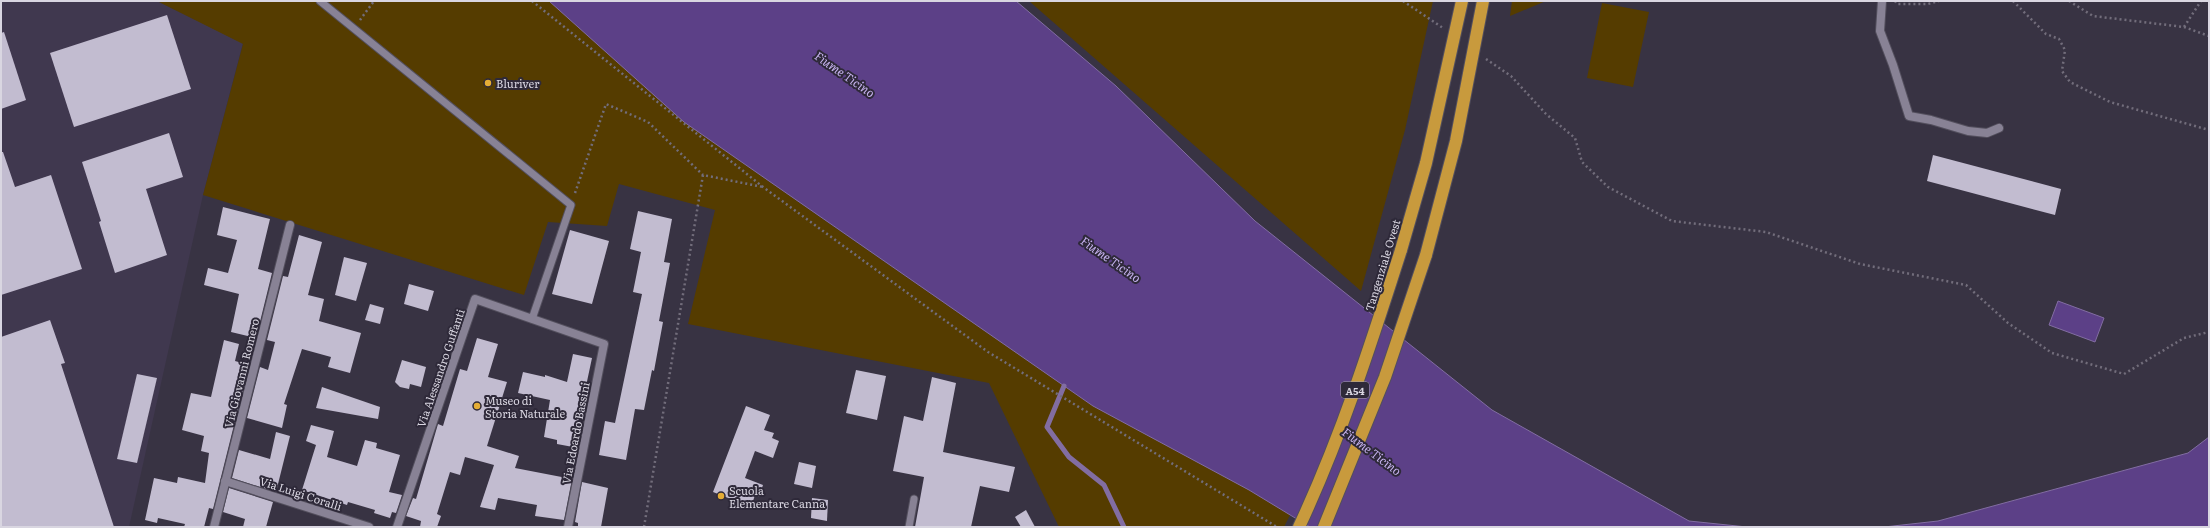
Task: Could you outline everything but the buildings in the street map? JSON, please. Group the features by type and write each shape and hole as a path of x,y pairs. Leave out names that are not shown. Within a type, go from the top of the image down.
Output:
{"highway":[{"name":"Tangenziale Ovest","path":"1299,527 1322,478 1362,372 1401,250 1428,155 1462,1"},
{"name":"A54","path":"1324,527 1385,377 1426,255 1456,141 1483,1"}],"street":[{"path":"1882,1 1880,31 1894,65 1909,116 1931,120 1968,131 1987,133 1999,128"},
{"name":"Via Giovanni Romero","path":"214,527 290,225"},
{"name":"Via Alessandro Guffanti","path":"397,527 475,299 604,344"},
{"name":"Via Edoardo Bassini","path":"568,527 604,344"},
{"name":"Via Luigi Coralli","path":"225,481 369,527"}],"lane":[{"path":"320,1 570,204 532,319"},
{"path":"909,527 914,499"}],"path":[{"path":"354,28 374,1"},
{"path":"532,1 763,187 988,352 1277,527"},
{"path":"1403,1 1448,32"},
{"path":"1895,1 1897,4 1928,4 1939,1"},
{"path":"2013,1 2046,34 2059,39 2065,50 2062,71 2070,82 2110,102 2209,130"},
{"path":"2069,1 2093,16 2184,27 2209,36"},
{"path":"2184,27 2201,1"},
{"path":"1486,58 1511,76 1546,114 1575,138 1582,162 1608,187 1672,221 1766,232 1860,264 1966,285 2008,323 2052,353 2124,374 2184,338 2209,332"},
{"path":"570,204 606,104 648,122 703,175 763,187"},
{"path":"644,527 703,175"}],"shaded area":[{"path":"1,1 157,1 243,43 203,195 129,527 1,527"},
{"path":"157,1 549,1 684,122 840,231 1093,406 1249,490 1290,515 1284,527 1059,527 989,383 688,324 715,210 619,184 607,226 548,222 524,295 203,195 243,44"},
{"path":"1029,1 1433,1 1405,130 1361,291"},
{"path":"1512,1 1546,1 1510,16"},
{"path":"1602,3 1649,12 1633,87 1587,78"}],"water":[{"name":"Fiume Ticino","path":"549,1 1016,1 1116,86 1255,221 1492,410 1689,521 1747,527 1310,527 1249,490 1093,406 684,122"},
{"path":"2058,301 2104,318 2095,342 2049,325"},
{"path":"2209,437 2209,527 1884,527 1938,521 2188,453"}],"waterway":[{"path":"1064,386 1047,427 1069,457 1104,485 1124,527"}],"place":[{"name":"Bluriver","path":"488,83"},
{"name":"Museo di Storia Naturale","path":"477,406"},
{"name":"Scuola Elementare Canna","path":"721,496"}]}
